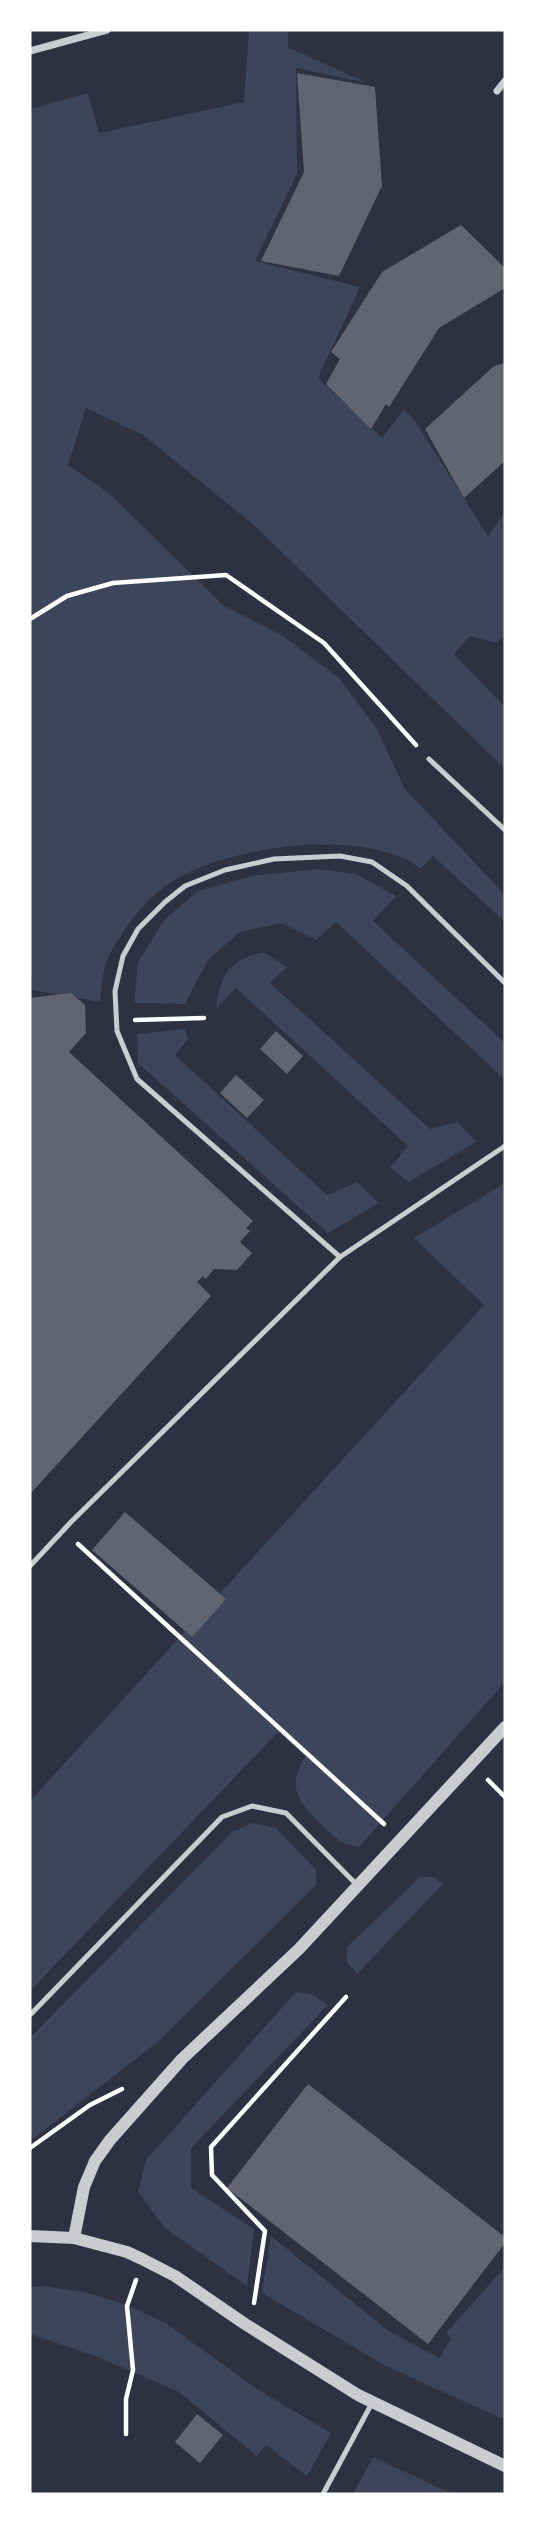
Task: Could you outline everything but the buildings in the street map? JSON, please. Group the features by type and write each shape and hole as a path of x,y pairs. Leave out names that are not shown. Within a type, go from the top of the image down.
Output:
{"street":[{"path":"30,51 107,30"},
{"path":"497,91 505,81"},
{"path":"74,2238 84,2187 95,2161 110,2140 182,2059 299,1949 505,1727"},
{"path":"30,2236 74,2238 127,2252 142,2259 175,2276 250,2328 372,2403 505,2466"}],"lane":[{"path":"429,759 505,830"},
{"path":"340,1257 138,1079 117,1031 115,991 123,956 138,929 185,886 225,870 274,859 340,856 372,862 407,886 505,983"},
{"path":"30,1566 340,1257 505,1146"},
{"path":"30,2015 222,1817 252,1806 285,1813 357,1885"},
{"path":"323,2494 372,2403"}],"path":[{"path":"30,618 67,596 113,583 226,575 324,643 429,759"},
{"path":"117,1021 204,1018"},
{"path":"63,1531 400,1839"},
{"path":"250,2328 265,2231 212,2175 211,2147 346,1997"},
{"path":"30,2148 90,2105 124,2087"},
{"path":"127,2434 126,2399 133,2370 127,2306 142,2259"}],"shaded area":[{"path":"249,30 288,30 288,47 367,83 296,68 297,174 255,261 360,287 318,378 382,438 404,409 415,421 488,536 505,512 505,636 496,643 470,636 454,654 505,707 505,769 255,526 143,435 86,408 68,465 110,494 223,605 283,636 339,678 377,729 405,789 505,895 505,922 433,856 421,869 403,858 379,850 353,846 326,844 270,849 242,854 194,870 151,898 130,923 107,960 100,1002 32,990 30,109 88,93 99,133 244,102"},
{"path":"318,869 356,874 396,896 373,921 505,1043 505,1080 336,922 316,940 281,923 240,932 208,960 185,1004 134,1003 138,962 164,920 198,891 252,876"},
{"path":"263,952 287,967 270,983 430,1129 458,1122 476,1142 409,1182 390,1168 408,1146 236,988 216,1009 220,987 228,971 241,960"},
{"path":"185,1029 188,1039 175,1055 327,1195 357,1182 379,1203 328,1233 138,1063 137,1034"},
{"path":"505,1183 505,1682 359,1847 342,1842 334,1836 301,1801 296,1786 305,1756 278,1732 30,1991 30,1801 484,1305 414,1238"},
{"path":"252,1823 276,1828 316,1870 316,1885 159,2041 30,2141 30,2038 232,1832"},
{"path":"420,1877 433,1877 443,1884 357,1974 347,1962 346,1948"},
{"path":"296,1992 312,1994 328,2005 191,2148 191,2188 254,2229 247,2286 165,2228 138,2192 146,2160"},
{"path":"271,2236 390,2332 440,2358 451,2338 446,2333 505,2267 505,2420 386,2366 262,2293"},
{"path":"30,2287 85,2292 127,2305 167,2324 257,2389 331,2433 307,2476 266,2445 257,2456 179,2392 98,2357 30,2334"},
{"path":"373,2457 452,2494 353,2494"}]}
